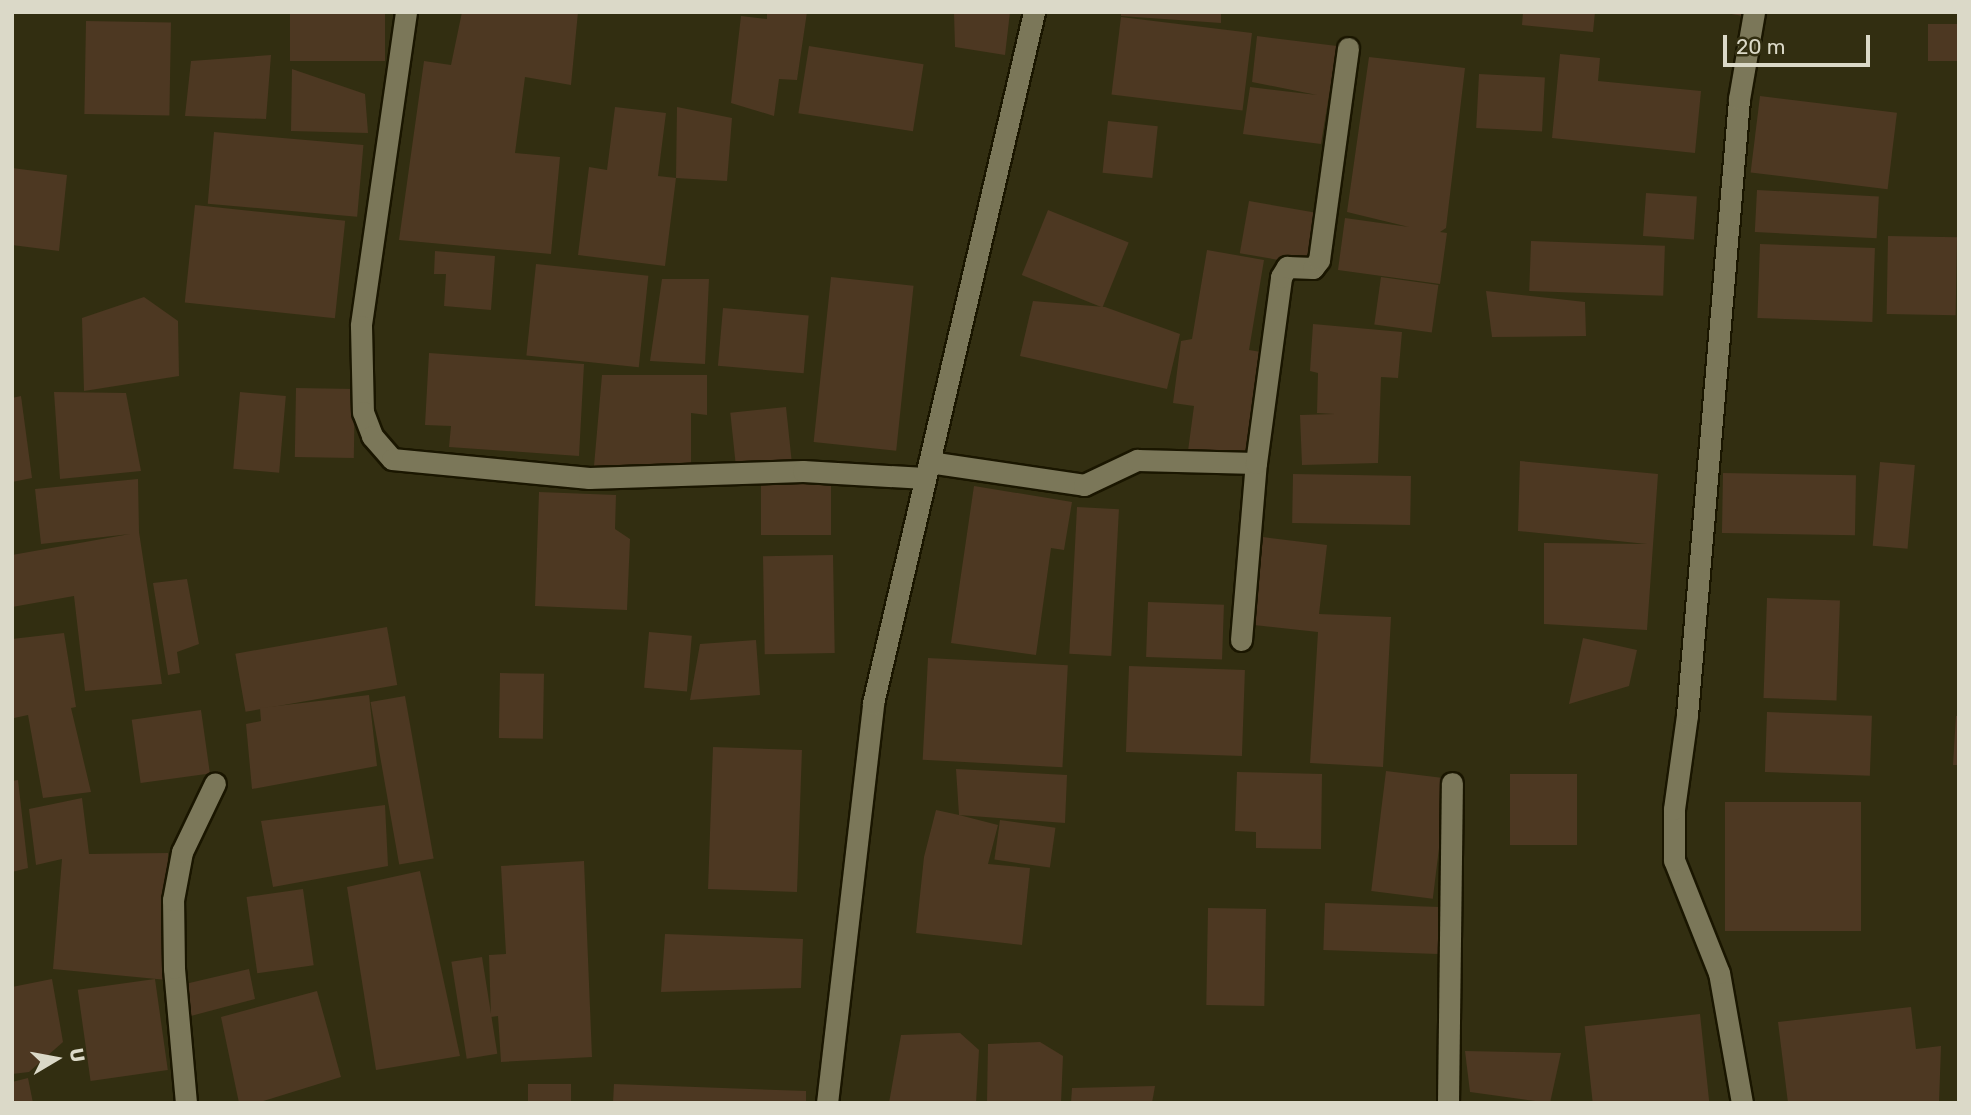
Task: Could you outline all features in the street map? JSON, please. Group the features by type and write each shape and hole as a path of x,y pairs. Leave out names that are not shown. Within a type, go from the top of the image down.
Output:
{"street":[{"path":"406,12 361,326 363,412 372,436 392,459 589,478 927,470 1084,485 1137,460 1256,463"},
{"path":"827,1103 873,703 1034,12"},
{"path":"1742,1103 1719,973 1674,860 1674,810 1687,715 1739,99 1754,12"},
{"path":"1241,640 1256,463 1281,277 1287,267 1314,268 1319,260 1348,48"},
{"path":"186,1103 174,968 173,900 182,852 215,783"},
{"path":"1448,1103 1452,783"}],"building":[{"path":"290,12 385,12 385,61 290,61"},
{"path":"462,12 578,12 571,85 525,77 515,153 560,157 551,254 399,240 424,61 451,65"},
{"path":"767,12 807,12 797,80 779,79 774,116 731,103 741,16 767,19"},
{"path":"954,12 1010,12 1005,55 955,47"},
{"path":"1121,12 1221,12 1221,23 1121,16"},
{"path":"1523,12 1595,12 1593,32 1522,25"},
{"path":"1720,12 1750,12 1749,17"},
{"path":"1121,17 1252,33 1243,111 1111,94"},
{"path":"86,21 171,22 169,115 84,114"},
{"path":"1928,24 1959,24 1959,61 1928,61"},
{"path":"1257,36 1337,46 1321,144 1243,134 1250,87 1317,95 1252,82"},
{"path":"809,46 924,64 913,131 798,113"},
{"path":"1560,54 1600,58 1598,81 1701,91 1695,153 1552,138"},
{"path":"271,55 266,119 185,116 191,61"},
{"path":"1369,57 1465,68 1446,228 1440,232 1447,233 1440,284 1338,270 1345,218 1409,227 1347,212"},
{"path":"292,69 365,94 368,133 291,131"},
{"path":"1479,74 1545,77 1542,131 1476,128"},
{"path":"1760,96 1897,113 1888,189 1751,172"},
{"path":"615,107 666,113 658,176 676,178 665,266 578,255 589,167 607,170"},
{"path":"677,107 732,118 727,181 676,178"},
{"path":"1108,121 1158,126 1152,178 1103,173"},
{"path":"214,132 363,145 357,217 208,204"},
{"path":"12,168 67,175 59,251 12,245"},
{"path":"1757,190 1879,196 1877,238 1755,232"},
{"path":"1646,193 1697,197 1694,239 1643,236"},
{"path":"1249,201 1319,213 1310,266 1240,253"},
{"path":"195,205 345,221 335,318 185,302"},
{"path":"1048,210 1129,243 1102,307 1022,275"},
{"path":"1888,236 1957,237 1956,315 1887,314"},
{"path":"1531,241 1665,246 1663,296 1529,291"},
{"path":"1760,244 1875,248 1872,322 1757,318"},
{"path":"1207,250 1264,260 1249,350 1261,352 1246,459 1188,451 1194,406 1173,403 1181,341 1192,339"},
{"path":"435,251 495,256 491,310 444,306 446,274 434,274"},
{"path":"536,264 648,276 639,367 526,355"},
{"path":"831,277 914,286 896,451 814,442"},
{"path":"1381,277 1438,285 1432,333 1374,325"},
{"path":"662,279 709,279 705,364 650,361"},
{"path":"1486,291 1585,302 1586,336 1492,337"},
{"path":"144,297 178,321 179,376 84,391 82,318"},
{"path":"1033,301 1105,307 1180,334 1167,389 1020,356"},
{"path":"723,308 809,315 804,373 718,366"},
{"path":"1313,324 1402,332 1398,378 1381,377 1378,463 1302,465 1300,415 1335,414 1317,413 1318,373 1310,371"},
{"path":"429,353 584,364 579,456 449,447 451,426 425,425"},
{"path":"602,375 707,375 707,415 691,413 691,466 594,466"},
{"path":"296,388 355,389 354,458 295,457"},
{"path":"54,392 126,393 141,471 60,479"},
{"path":"240,392 286,396 279,473 233,469"},
{"path":"21,396 32,478 12,482 12,398"},
{"path":"786,407 792,460 736,466 730,413"},
{"path":"1520,461 1658,474 1647,630 1544,624 1544,543 1647,544 1518,531"},
{"path":"1880,462 1915,465 1908,549 1873,546"},
{"path":"1723,473 1856,475 1855,535 1722,533"},
{"path":"1293,474 1411,476 1410,525 1292,523"},
{"path":"138,479 139,532 162,684 85,691 74,596 12,607 12,555 130,534 41,544 35,489"},
{"path":"761,483 831,483 831,535 761,535"},
{"path":"974,486 1072,502 1064,550 1051,548 1036,655 951,643"},
{"path":"539,492 616,495 615,529 630,539 627,610 535,606"},
{"path":"1077,507 1119,509 1111,656 1069,654"},
{"path":"1263,537 1327,545 1319,614 1391,617 1383,767 1310,763 1318,632 1254,625"},
{"path":"833,555 835,653 765,654 763,556"},
{"path":"187,579 199,644 177,652 180,673 168,675 153,583"},
{"path":"1767,598 1840,601 1836,700 1764,698"},
{"path":"1148,602 1224,605 1222,660 1146,657"},
{"path":"387,627 397,685 246,712 235,654"},
{"path":"649,632 692,636 687,692 644,688"},
{"path":"64,633 76,707 71,708 91,792 43,798 28,715 14,718 12,639"},
{"path":"1583,638 1637,650 1629,686 1569,704"},
{"path":"756,640 760,695 690,700 700,644"},
{"path":"928,658 1068,665 1062,767 923,760"},
{"path":"1129,666 1245,670 1242,756 1126,752"},
{"path":"500,673 544,674 543,739 499,738"},
{"path":"369,695 377,766 252,789 246,724 261,721 260,708"},
{"path":"405,696 434,858 399,865 371,702"},
{"path":"201,710 210,773 141,783 132,720"},
{"path":"1767,712 1872,716 1870,776 1765,772"},
{"path":"1956,716 1959,716 1959,765 1953,765"},
{"path":"713,747 802,750 797,892 708,889"},
{"path":"956,769 1067,775 1065,823 959,815"},
{"path":"1386,771 1448,779 1433,899 1371,891"},
{"path":"1237,772 1322,774 1321,849 1256,848 1256,832 1235,831"},
{"path":"1510,774 1577,774 1577,845 1510,845"},
{"path":"18,780 28,868 12,872 12,781"},
{"path":"82,798 89,854 168,853 167,980 53,969 62,859 36,865 29,809"},
{"path":"1725,802 1861,802 1861,931 1725,931"},
{"path":"385,805 388,866 273,887 261,821"},
{"path":"936,810 998,825 988,864 1030,868 1022,945 916,933 924,857"},
{"path":"1000,820 1055,828 1050,867 994,860"},
{"path":"584,861 592,1057 501,1062 498,1016 491,1017 489,955 506,954 501,866"},
{"path":"420,871 460,1056 376,1070 347,887"},
{"path":"303,889 314,965 257,973 247,897"},
{"path":"1325,903 1447,907 1445,954 1323,950"},
{"path":"1208,908 1266,909 1264,1006 1206,1005"},
{"path":"665,934 803,939 801,988 661,992"},
{"path":"482,957 497,1054 467,1059 451,962"},
{"path":"249,969 255,999 187,1017 185,984"},
{"path":"52,979 63,1042 29,1072 12,1074 12,987"},
{"path":"155,979 168,1070 91,1081 78,990"},
{"path":"317,991 341,1077 257,1103 239,1103 221,1017"},
{"path":"1911,1007 1916,1049 1941,1046 1939,1103 1788,1103 1778,1022"},
{"path":"1700,1014 1709,1103 1593,1103 1585,1026"},
{"path":"960,1033 979,1050 976,1103 889,1103 901,1035"},
{"path":"1040,1042 1063,1056 1061,1103 987,1103 988,1044"},
{"path":"1465,1051 1561,1053 1550,1103 1470,1092"},
{"path":"28,1078 33,1103 12,1103 12,1082"},
{"path":"528,1084 571,1084 571,1103 528,1103"},
{"path":"614,1084 806,1091 806,1103 613,1103"},
{"path":"1155,1086 1152,1103 1071,1103 1072,1088"}]}
